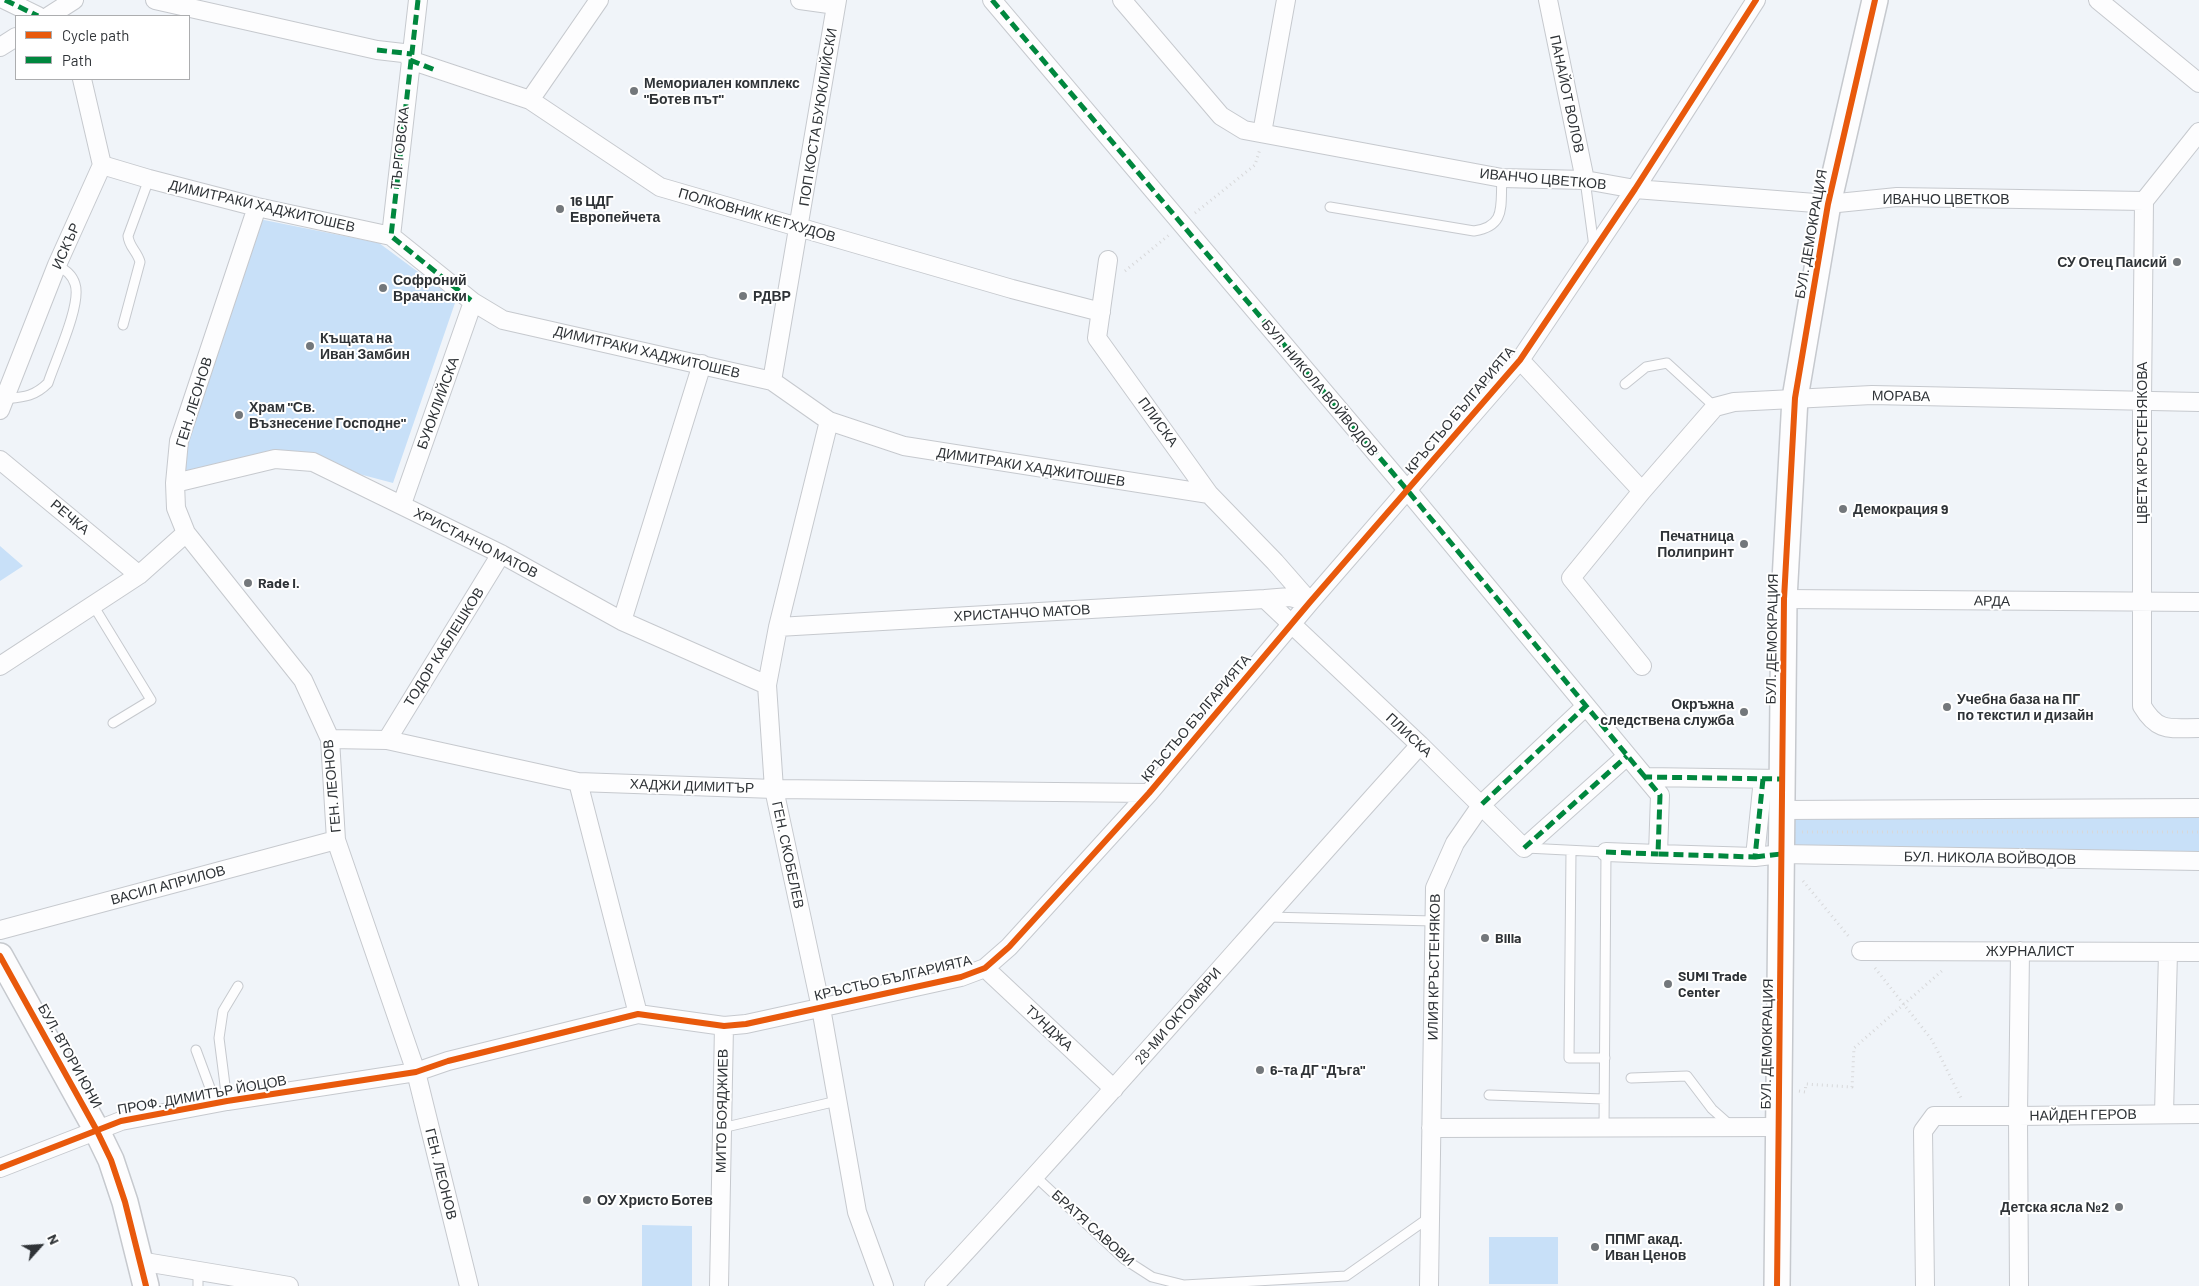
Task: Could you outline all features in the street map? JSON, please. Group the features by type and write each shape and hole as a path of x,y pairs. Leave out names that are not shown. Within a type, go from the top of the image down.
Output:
{"street":[{"path":"5,0 36,15"},
{"path":"155,0 411,57"},
{"name":"ТЪРГОВСКА","path":"391,236 418,0"},
{"path":"530,100 599,0"},
{"path":"800,0 836,3"},
{"name":"БУЛ. НИКОЛА ВОЙВОДОВ","path":"992,0 1408,491 1660,795 1658,854"},
{"name":"ИВАНЧО ЦВЕТКОВ","path":"1122,0 1221,116 1244,130 1262,134 1502,178 1585,180 1635,189 1828,204 1897,198 2144,201"},
{"path":"1262,134 1286,0"},
{"name":"ПАНАЙОТ ВОЛОВ","path":"1548,0 1585,180"},
{"name":"КРЪСТЬО БЪЛГАРИЯТА","path":"416,1072 453,1060 638,1014 724,1026 746,1024 961,978 985,968 1009,947 1149,793 1310,602 1520,360 1635,189 1756,0"},
{"name":"БУЛ. ДЕМОКРАЦИЯ","path":"1777,1286 1782,832 1772,779 1795,398 1828,204 1875,0"},
{"path":"2098,0 2199,83"},
{"name":"ПОП КОСТА БУЮКЛИЙСКИ","path":"772,381 836,3"},
{"path":"51,15 68,8"},
{"path":"0,47 15,38"},
{"name":"ПОЛКОВНИК КЕТХУДОВ","path":"411,57 435,70 530,100 660,188 1012,289 1100,312"},
{"path":"82,80 102,164"},
{"path":"2144,201 2199,132"},
{"name":"ДИМИТРАКИ ХАДЖИТОШЕВ","path":"102,164 149,180 257,207 391,236 474,302 503,320 772,381 829,421 904,446 1177,491 1209,494"},
{"name":"ИСКЪР","path":"2,404 57,265 102,164"},
{"name":"ЦВЕТА КРЪСТЕНЯКОВА","path":"2144,201 2142,706 2150,720 2164,728 2199,728"},
{"name":"ГЕН. ЛЕОНОВ","path":"257,207 179,440 175,483 176,508 186,533 303,680 330,739 336,840 416,1072 469,1286"},
{"name":"ПЛИСКА","path":"1108,260 1097,338 1209,494 1275,562 1310,602"},
{"name":"БУЮКЛИЙСКА","path":"402,504 474,302"},
{"path":"1520,360 1642,491"},
{"path":"622,621 702,364"},
{"name":"МОРАВА","path":"1715,407 1747,400 1872,395 2199,402"},
{"path":"1642,666 1571,578 1642,491 1715,407"},
{"name":"ГЕН. СКОБЕЛЕВ","path":"829,421 778,627 767,685 774,789 821,1008 857,1212 884,1286"},
{"name":"ХРИСТАНЧО МАТОВ","path":"175,483 275,459 313,462 501,554 622,621 767,685"},
{"name":"РЕЧКА","path":"0,460 139,574"},
{"path":"0,666 139,574 186,533"},
{"name":"ТОДОР КАБЛЕШКОВ","path":"387,740 501,554"},
{"name":"ХРИСТАНЧО МАТОВ","path":"778,627 1290,597 1310,602"},
{"path":"1265,599 1292,624"},
{"name":"АРДА","path":"1784,599 2199,602"},
{"name":"ПЛИСКА","path":"1292,624 1482,804 1524,848"},
{"name":"ИЛИЯ КРЪСТЕНЯКОВ","path":"1429,1286 1435,888 1455,843 1482,804 1586,706"},
{"name":"ХАДЖИ ДИМИТЪР","path":"330,739 387,740 578,782 774,789 1149,793"},
{"name":"28-МИ ОКТОМВРИ","path":"934,1286 1036,1177 1264,917 1420,745"},
{"path":"1524,848 1627,756"},
{"path":"1645,777 1772,779 1755,857"},
{"path":"578,782 638,1014"},
{"path":"1606,852 1755,857 1782,832 2199,808"},
{"name":"БУЛ. НИКОЛА ВОЙВОДОВ","path":"1782,832 2199,861"},
{"name":"ВАСИЛ АПРИЛОВ","path":"0,930 336,840"},
{"name":"ЖУРНАЛИСТ","path":"1861,951 2199,952"},
{"path":"1925,1286 1923,1131 1934,1116 2018,1116 2020,951"},
{"path":"2164,1114 2168,952"},
{"name":"БУЛ. ВТОРИ ЮНИ","path":"0,956 96,1129 118,1179 146,1286"},
{"name":"ТУНДЖА","path":"985,968 1114,1089"},
{"name":"МИТО БОЯДЖИЕВ","path":"719,1286 724,1026"},
{"name":"ПРОФ. ДИМИТЪР ЙОЦОВ","path":"0,1168 96,1129 149,1115 416,1072"},
{"name":"НАЙДЕН ГЕРОВ","path":"2019,1286 2018,1116 2199,1114"},
{"path":"1431,1128 1604,1126 1778,1127"},
{"path":"139,1261 198,1278 289,1286"}],"lane":[{"path":"1330,207 1474,231 1485,229 1495,223 1500,216 1502,178"},
{"path":"123,324 140,262 137,253 128,243 128,236 149,180"},
{"name":"ПАНАЙОТ ВОЛОВ","path":"1585,180 1594,248"},
{"path":"2,404 28,397 38,392 48,383 77,301 75,284 69,273 57,265"},
{"path":"1625,384 1646,367 1667,363 1715,407"},
{"path":"93,605 151,700 113,723"},
{"path":"1524,848 1606,852 1604,1126"},
{"path":"1571,850 1569,1058 1605,1058"},
{"path":"1264,917 1434,920"},
{"path":"221,1102 220,1038 223,1011 238,986"},
{"path":"196,1050 221,1102"},
{"path":"1631,1078 1687,1076 1712,1109 1732,1127"},
{"path":"1489,1096 1604,1099"},
{"path":"722,1128 837,1101"},
{"name":"БРАТЯ САВОВИ","path":"1036,1177 1124,1259 1152,1277 1184,1285 1346,1276 1431,1216"}],"path":[{"path":"1782,832 2199,832"},
{"path":"1782,832 1861,951 1932,1040 1970,1116"},
{"path":"1779,1090 1805,1092 1806,1084 1852,1086 1854,1048 1965,951"}],"shaded area":[{"path":"259,219 379,243 456,300 393,483 272,451 187,472 178,456"},
{"path":"0,546 23,566 0,581"},
{"path":"2199,808 2199,855 1781,854 1782,810"},
{"path":"642,1225 692,1226 692,1286 642,1286"},
{"path":"1489,1237 1558,1237 1558,1284 1489,1284"}],"marked path":[{"path":"5,0 36,15"},
{"path":"418,0 391,236 473,302"},
{"path":"992,0 1408,491 1645,777"},
{"path":"377,50 412,54"},
{"path":"410,60 435,70"},
{"path":"1482,804 1586,706"},
{"path":"1524,848 1627,756"},
{"path":"1763,779 1755,857 1658,854 1660,795 1645,777 1782,779"},
{"path":"1606,852 1658,854"},
{"path":"1755,857 1781,854"}],"cycle path":[{"path":"0,1168 121,1121 227,1101 416,1072 448,1061 638,1014 724,1026 746,1024 961,977 985,968 1009,947 1149,793 1310,602 1520,360 1635,189 1756,0"},
{"path":"1777,1286 1784,599 1795,398 1828,204 1875,0"},
{"path":"0,956 96,1129 111,1160 125,1202 146,1286"}],"place":[{"name":"Мемориален комплекс \"Ботев път\"","path":"634,91"},
{"name":"16 ЦДГ Европейчета","path":"560,209"},
{"name":"СУ Отец Паисий","path":"2177,262"},
{"name":"Софроний Врачански","path":"383,288"},
{"name":"РДВР","path":"743,296"},
{"name":"Къщата на Иван Замбин","path":"310,346"},
{"name":"Храм \"Св. Възнесение Господне\"","path":"239,415"},
{"name":"Демокрация 9","path":"1843,509"},
{"name":"Печатница Полипринт","path":"1744,544"},
{"name":"Rade I.","path":"248,583"},
{"name":"Учебна база на ПГ по текстил и дизайн","path":"1947,707"},
{"name":"Окръжна следствена служба","path":"1744,712"},
{"name":"Billa","path":"1485,938"},
{"name":"SUMI Trade Center","path":"1668,984"},
{"name":"6-та ДГ \"Дъга\"","path":"1260,1070"},
{"name":"ОУ Христо Ботев","path":"587,1200"},
{"name":"Детска ясла №2","path":"2119,1207"},
{"name":"ППМГ акад. Иван Ценов","path":"1595,1247"}]}
